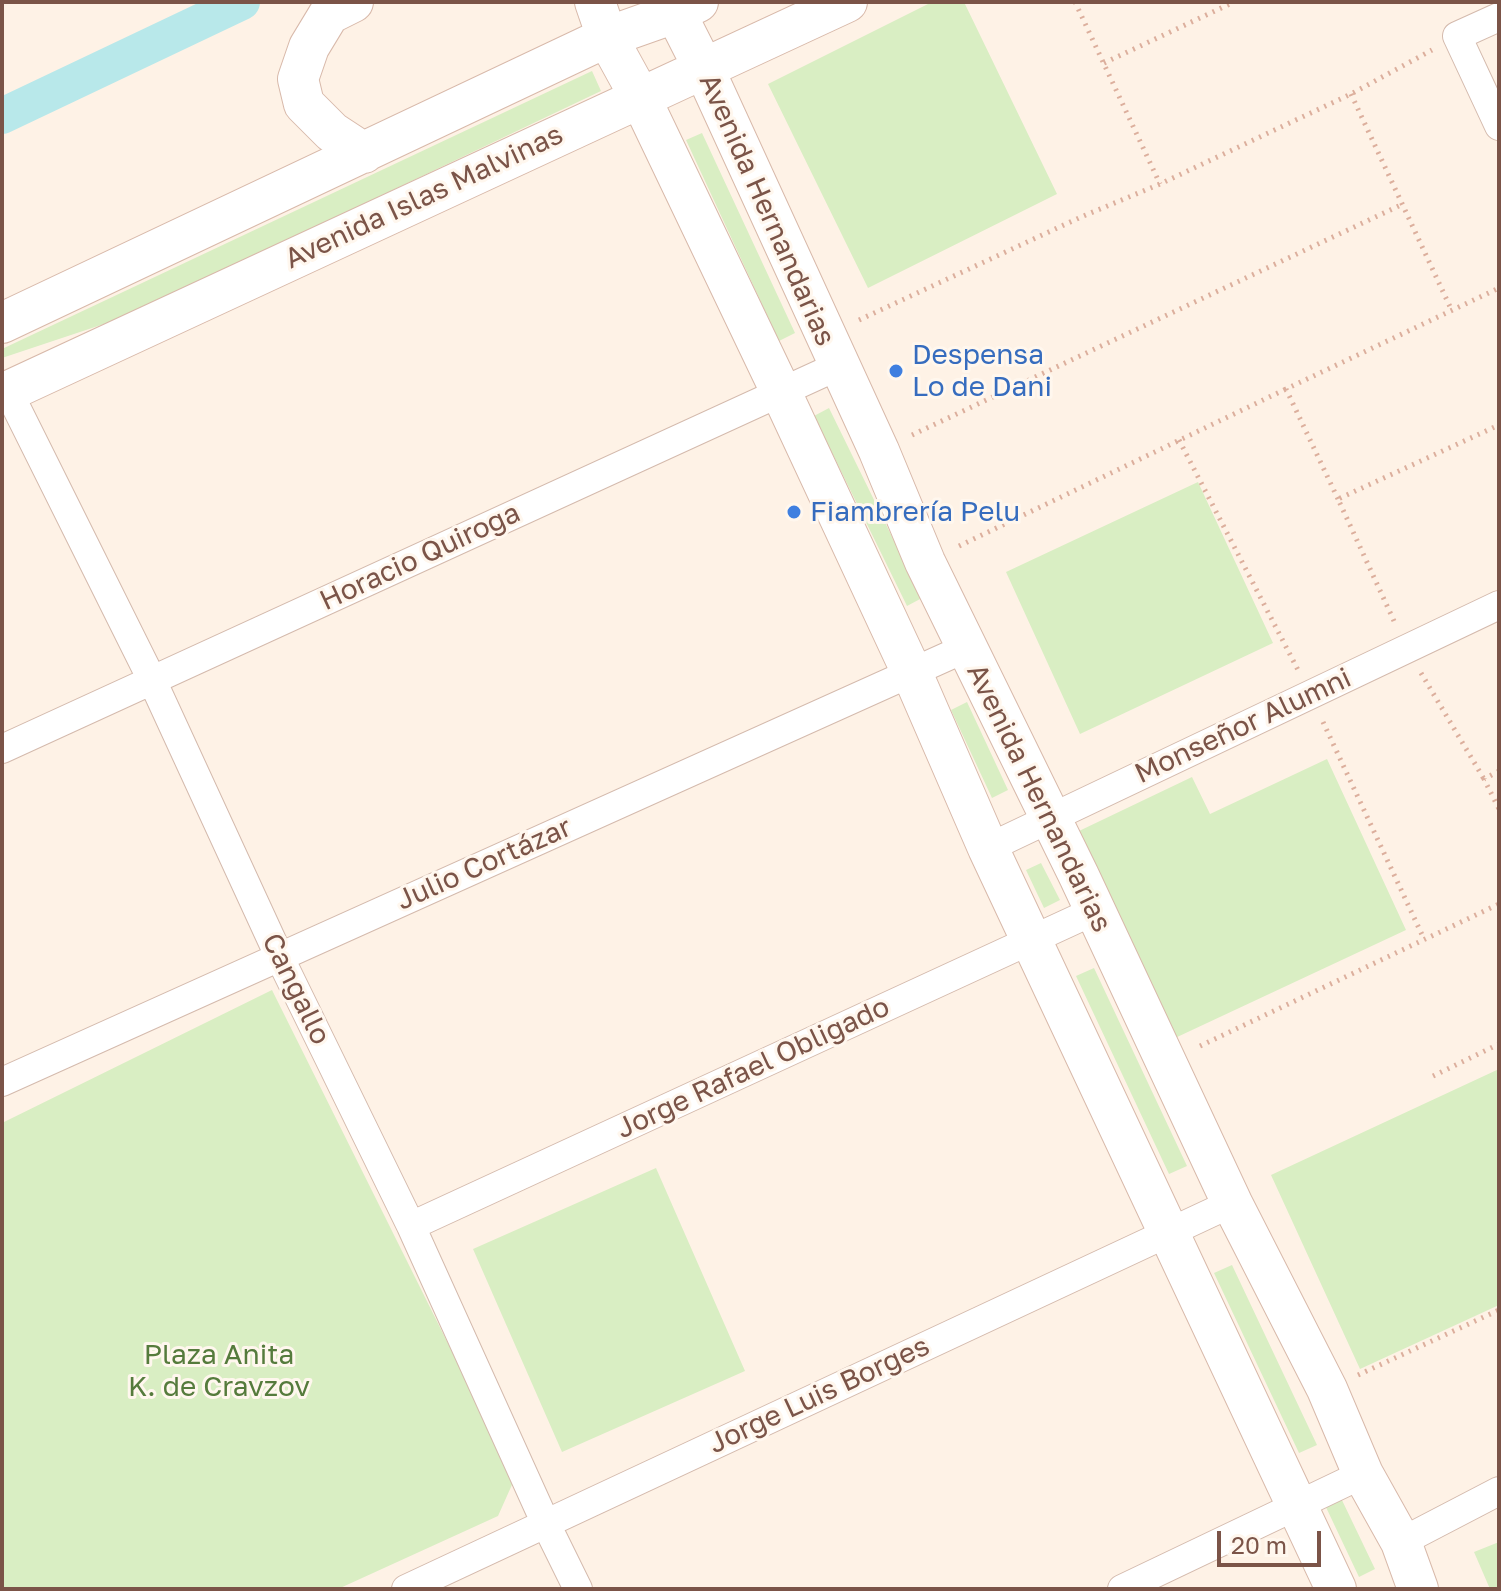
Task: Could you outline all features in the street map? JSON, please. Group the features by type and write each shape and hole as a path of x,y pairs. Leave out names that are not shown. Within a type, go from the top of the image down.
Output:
{"main road":[{"path":"353,2 329,14 309,47 298,79 304,104 332,132 364,153"},
{"name":"Avenida Islas Malvinas","path":"5,393 847,2"},
{"path":"2,323 364,153 601,20 681,6"},
{"name":"Avenida Hernandarias","path":"681,6 704,69 879,451 925,562 1232,1203 1327,1389 1363,1474 1401,1542 1414,1588"},
{"path":"601,20 781,392 912,673 988,848 1336,1589"}],"street":[{"path":"1499,17 1457,36 1499,126"},
{"name":"Horacio Quiroga","path":"2,749 781,392 831,351"},
{"name":"Cangallo","path":"5,393 152,680 279,956 411,1226 578,1589"},
{"name":"Monseñor Alumni","path":"988,848 1499,605"},
{"name":"Julio Cortázar","path":"2,1082 966,648"},
{"name":"Jorge Rafael Obligado","path":"411,1226 1094,911"},
{"name":"Jorge Luis Borges","path":"406,1589 1232,1203"},
{"path":"1122,1589 1363,1474"},
{"path":"1401,1542 1499,1491"}],"path":[{"path":"1075,2 1160,184"},
{"path":"1104,63 1234,2"},
{"path":"831,351 1081,217 1160,184 1351,94 1457,36"},
{"path":"1351,94 1452,311"},
{"path":"879,451 1403,204"},
{"path":"925,562 1499,288"},
{"path":"1286,389 1407,648 1499,809"},
{"path":"1338,499 1499,425"},
{"path":"1484,779 1499,771"},
{"path":"1167,1062 1499,904"},
{"path":"1433,1076 1499,1044"},
{"path":"1327,1389 1499,1310"}],"green space":[{"path":"932,2 964,2 1057,194 868,288 768,84"},
{"path":"592,71 601,91 128,316 2,358 2,349"},
{"path":"702,133 795,333 779,341 686,140"},
{"path":"829,408 922,598 907,606 814,416"},
{"path":"1198,482 1273,643 1080,734 1006,572"},
{"path":"967,702 1008,790 992,798 951,710"},
{"path":"1327,759 1406,930 1175,1038 1079,831 1192,777 1210,814"},
{"path":"1041,863 1060,900 1044,908 1026,870"},
{"path":"1094,968 1187,1166 1169,1174 1076,976"},
{"name":"Plaza Anita K. de Cravzov","path":"272,990 515,1478 498,1516 338,1589 2,1589 2,1123"},
{"path":"1499,1069 1499,1305 1360,1369 1271,1175"},
{"path":"656,1168 745,1371 562,1452 473,1249"},
{"path":"1232,1265 1317,1445 1299,1453 1214,1273"},
{"path":"1340,1496 1375,1569 1359,1577 1324,1503"},
{"path":"1499,1542 1499,1589 1490,1589 1474,1552"}],"waterway":[{"path":"2,116 242,2"}],"place":[{"name":"Despensa Lo de Dani","path":"896,371"},
{"name":"Fiambrería Pelu","path":"794,512"}]}
